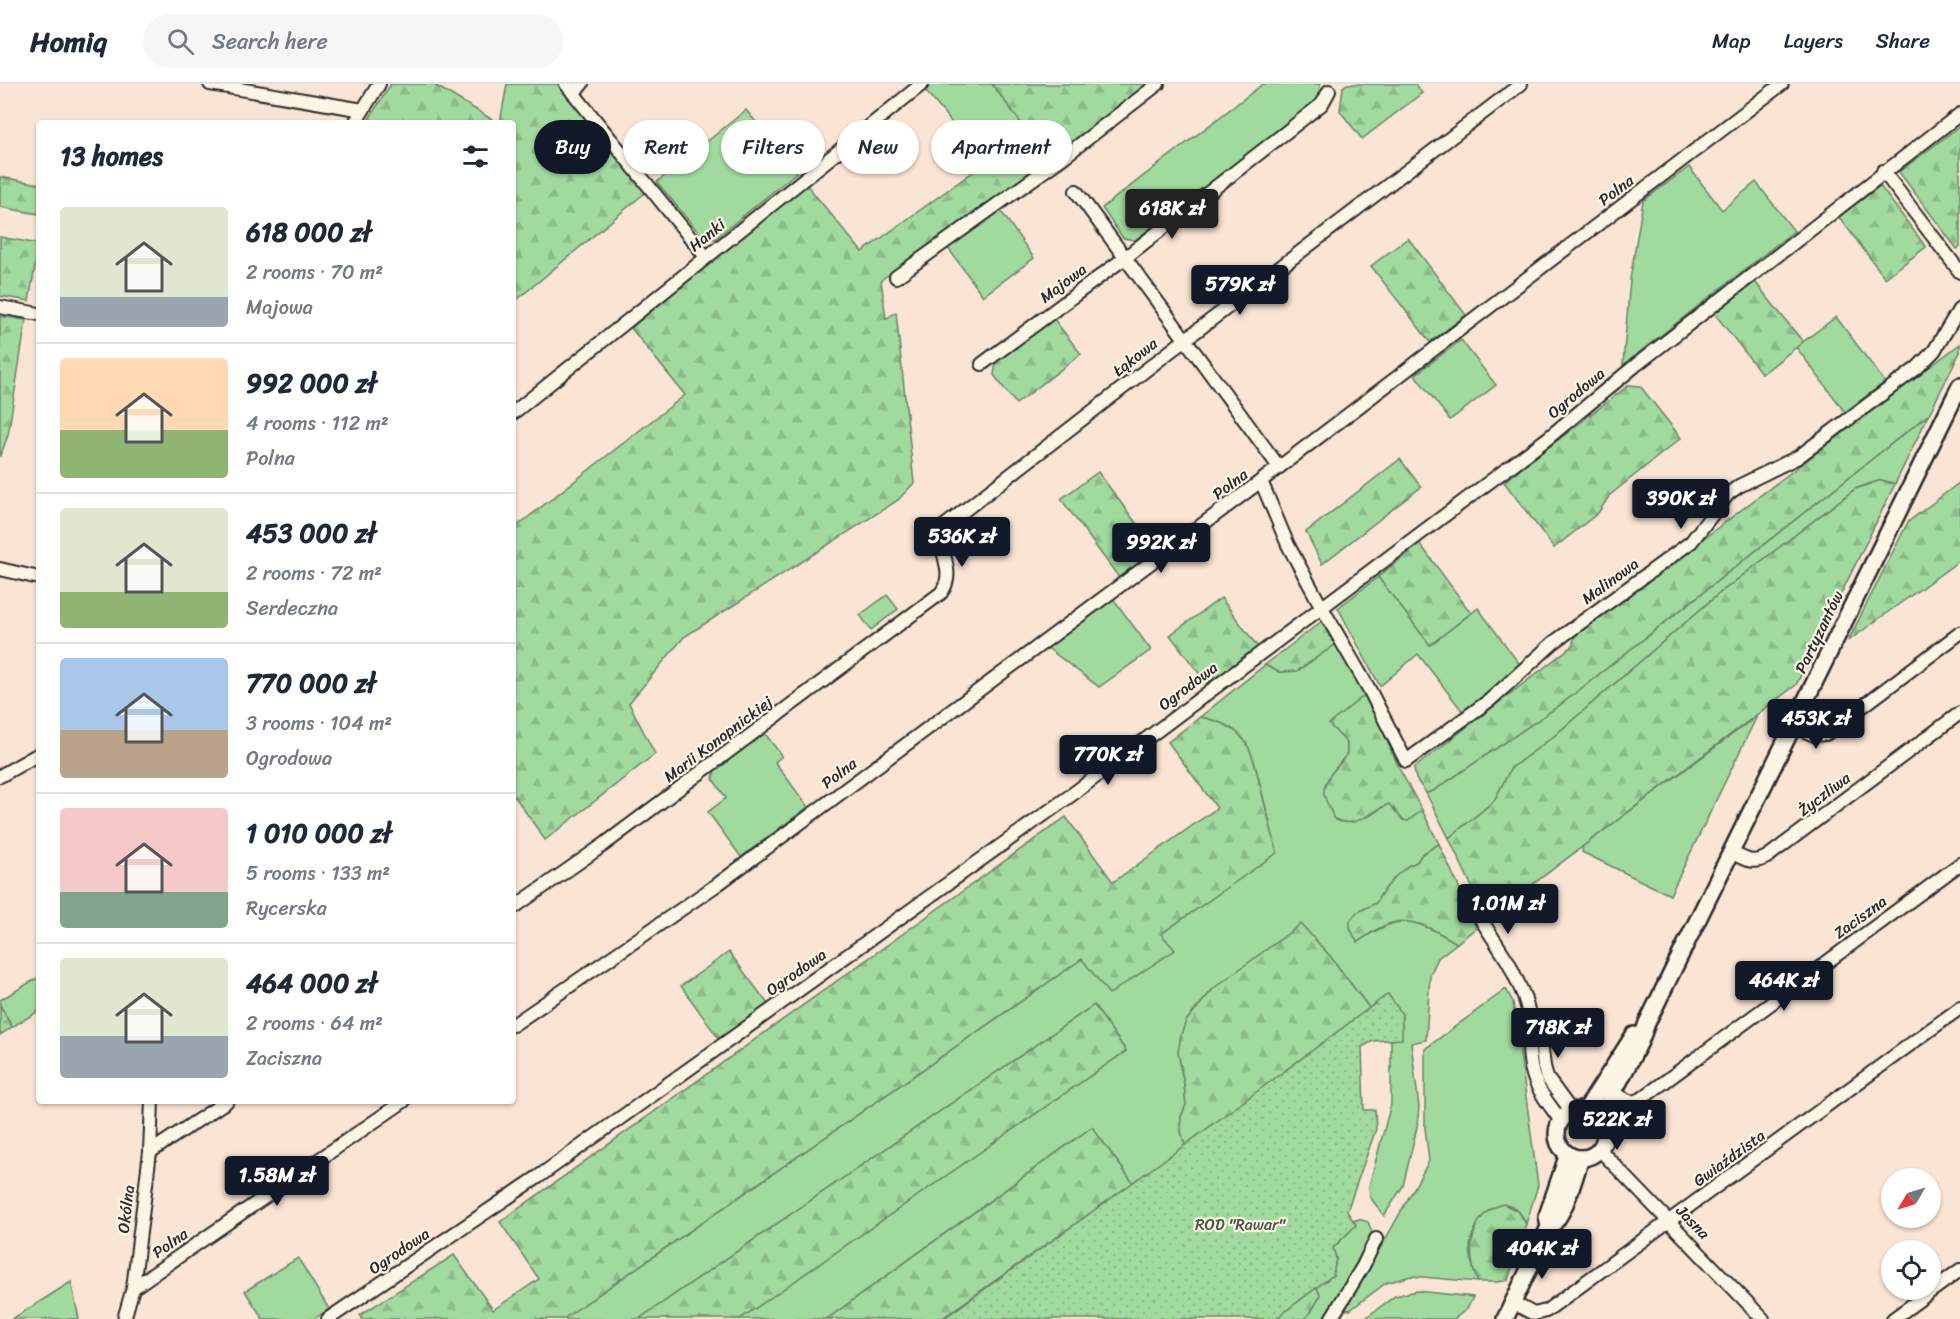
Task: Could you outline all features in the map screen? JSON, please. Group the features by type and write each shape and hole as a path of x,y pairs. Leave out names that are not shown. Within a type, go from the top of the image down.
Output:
{"street":[{"path":"210,84 363,110"},
{"path":"357,120 379,84"},
{"name":"Hanki","path":"516,411 922,84"},
{"path":"896,277 1065,156 1158,84"},
{"name":"Łąkowa","path":"941,593 948,575 942,543 943,527 1521,84"},
{"name":"Polna","path":"516,1023 718,884 1261,482 1782,84"},
{"path":"574,87 706,257"},
{"name":"Majowa","path":"982,364 1126,257 1322,104 1329,91"},
{"name":"Ogrodowa","path":"328,1319 538,1177 1070,796 1320,606 1392,556 1548,438 1636,364 1883,171 1960,114"},
{"path":"1883,171 1960,272"},
{"path":"1076,191 1280,467"},
{"path":"0,307 36,313"},
{"name":"Malinowa","path":"1320,606 1369,689 1406,761 1490,700 1553,643 1691,542 1728,494 1739,486 1798,457 1917,368 1934,351 1960,308"},
{"name":"Partyzantów","path":"1599,1120 1608,1089 1632,1039 1647,1023 1960,386"},
{"path":"1261,482 1288,545 1320,606"},
{"path":"0,568 36,577"},
{"name":"Marii Konopnickiej","path":"516,906 602,846 941,593"},
{"path":"1793,726 1814,735 1826,734 1960,633"},
{"name":"Życzliwa","path":"1731,852 1750,861 1761,861 1960,713"},
{"path":"0,776 36,756"},
{"name":"Zaciszna","path":"1608,1089 1630,1102 1640,1100 1960,864"},
{"path":"1482,921 1513,972 1524,996 1532,1024 1540,1033 1547,1078 1573,1114 1599,1120 1604,1135 1599,1149 1592,1155 1575,1156 1559,1144 1557,1131 1573,1114"},
{"name":"Gwiaździsta","path":"1513,1303 1534,1314 1543,1313 1960,1008"},
{"name":"Partyzantów","path":"1573,1114 1608,1089"},
{"name":"Okólna","path":"124,1319 133,1288 150,1152 152,1104"},
{"path":"150,1152 222,1104"},
{"name":"Polna","path":"133,1288 400,1104"},
{"name":"Jasna","path":"1599,1149 1763,1319"},
{"path":"1505,1319 1549,1227 1547,1216 1575,1156"},
{"path":"1332,1319 1376,1239"},
{"path":"1893,1319 1960,1270"}],"green space":[{"path":"391,84 433,84 493,120 368,120"},
{"path":"507,84 560,84 589,120 534,120 534,174 611,174 611,148 623,163 623,174 632,174 646,192 516,300 516,120 501,120"},
{"path":"930,84 992,84 1019,120 950,120 924,89"},
{"path":"992,84 1148,84 1072,142 1072,120 1019,120"},
{"path":"1263,84 1320,84 1318,100 1135,240 1123,238 1102,208"},
{"path":"1347,84 1415,84 1422,93 1362,139 1340,111 1343,87"},
{"path":"746,110 754,120 734,120"},
{"path":"1960,126 1960,247 1957,249 1899,172"},
{"path":"721,130 721,174 795,174 715,239 703,238 657,182 667,174 709,174 709,140"},
{"path":"1689,167 1722,210 1756,182 1794,231 1623,365 1630,280 1643,201"},
{"path":"970,174 1028,174 881,280 886,319 896,312 914,483 898,500 684,637 629,703 655,754 545,840 516,798 516,527 685,395 631,328 806,184 862,252"},
{"path":"0,177 36,183 36,213 0,207"},
{"path":"1880,186 1926,247 1885,278 1839,217"},
{"path":"1000,210 1034,258 983,296 948,248"},
{"path":"0,237 36,243 36,261 29,301 0,296"},
{"path":"1408,238 1466,315 1430,342 1371,266"},
{"path":"1755,282 1803,342 1762,374 1714,313"},
{"path":"0,316 26,320 8,435 0,457"},
{"path":"1836,317 1885,382 1845,412 1796,347"},
{"path":"1053,318 1081,354 1016,404 994,375 996,361"},
{"path":"1461,340 1496,385 1450,420 1415,375"},
{"path":"1960,344 1960,352 1929,414 1560,705 1433,791 1426,793 1416,779 1414,768 1572,646 1575,636"},
{"path":"1629,385 1640,386 1681,438 1610,495 1598,513 1554,548 1504,482"},
{"path":"1929,414 1895,484 1881,480 1855,489 1716,596 1553,737 1511,768 1494,801 1449,838 1426,793 1433,791 1560,705"},
{"path":"1400,459 1421,487 1322,564 1306,532"},
{"path":"1098,472 1157,551 1120,579 1061,499"},
{"path":"1881,480 1895,484 1796,685 1487,919 1449,838 1494,801 1511,768 1553,737 1716,596 1855,489"},
{"path":"1960,482 1960,560 1848,641 1908,522"},
{"path":"1420,544 1471,613 1430,645 1378,577"},
{"path":"1378,577 1430,645 1478,608 1521,666 1463,712 1418,654 1380,686 1338,608"},
{"path":"887,595 898,609 871,630 860,615"},
{"path":"1112,597 1151,650 1099,687 1045,646"},
{"path":"1221,598 1258,647 1207,684 1170,635"},
{"path":"1322,621 1336,644 1297,671 1279,672 1265,665"},
{"path":"1336,644 1366,694 1347,743 1347,754 1330,775 1329,808 1332,813 1368,817 1389,803 1403,820 1408,821 1422,810 1439,844 1422,854 1417,862 1408,866 1397,876 1376,903 1356,913 1357,942 1385,926 1407,922 1428,928 1457,943 1438,958 1430,975 1426,1040 1411,1043 1419,1107 1417,1127 1403,1186 1384,1216 1370,1197 1369,1186 1391,1104 1391,1040 1402,1038 1388,994 1370,1009 1330,956 1214,988 1186,1021 1180,1066 1186,1105 1181,1117 1180,1128 1185,1145 1133,1183 1092,1127 827,1319 737,1319 1126,1051 1094,1005 639,1319 563,1319 1082,959 1174,950 1161,934 1277,852 1250,750 1237,733 1228,726 1200,717 1265,665 1279,672 1297,671"},
{"path":"1366,694 1400,770 1422,810 1408,821 1403,820 1389,804 1362,819 1341,821 1333,818 1324,797 1328,778 1347,753 1347,743 1329,724"},
{"path":"1757,716 1670,895 1582,852 1583,846"},
{"path":"1200,717 1228,726 1237,733 1250,750 1277,853 1161,934 1175,950 1109,994 1082,959 563,1319 362,1319 360,1315 454,1255 493,1310 539,1279 500,1222 1066,817 1113,882 1217,808 1168,742"},
{"path":"763,731 782,756 775,762 808,807 741,857 708,812 726,798 713,779 715,769"},
{"path":"1439,844 1476,928 1457,943 1423,925 1405,921 1395,922 1357,942 1350,928 1350,921 1356,913 1376,903 1396,876 1417,862 1422,854"},
{"path":"1301,924 1330,956 1370,1009 1185,1145 1180,1128 1181,1117 1186,1105 1178,1052 1186,1021 1214,988"},
{"path":"729,952 768,1004 719,1039 681,986"},
{"path":"36,979 36,1013 12,1027 0,1005 0,1000"},
{"path":"1506,989 1513,1002 1538,1185 1526,1224 1520,1213 1504,1205 1488,1213 1480,1221 1470,1245 1471,1261 1478,1282 1411,1276 1386,1283 1350,1310 1342,1309 1385,1240 1429,1161 1425,1128 1425,1049"},
{"name":"ROD \"Rawar\"","path":"1388,994 1402,1014 1402,1039 1373,1041 1362,1047 1364,1110 1375,1110 1376,1129 1347,1211 1356,1225 1333,1248 1336,1258 1333,1275 1275,1319 943,1319 1185,1145"},
{"path":"0,1005 12,1027 0,1035"},
{"path":"1094,1005 1126,1051 740,1319 639,1319"},
{"path":"1092,1127 1133,1183 941,1319 827,1319"},
{"path":"1504,1204 1519,1212 1526,1224 1508,1280 1478,1282 1472,1259 1473,1236 1484,1215"},
{"path":"1359,1219 1368,1222 1372,1232 1348,1281 1327,1319 1304,1319 1320,1296 1317,1287 1333,1275 1336,1258 1333,1248 1356,1225 1353,1221"},
{"path":"298,1258 329,1309 314,1319 263,1319 245,1291"},
{"path":"71,1282 79,1319 12,1319"},
{"path":"1317,1287 1320,1296 1304,1319 1275,1319"},
{"path":"1417,1291 1473,1297 1467,1309 1454,1319 1364,1319 1395,1296"}]}
